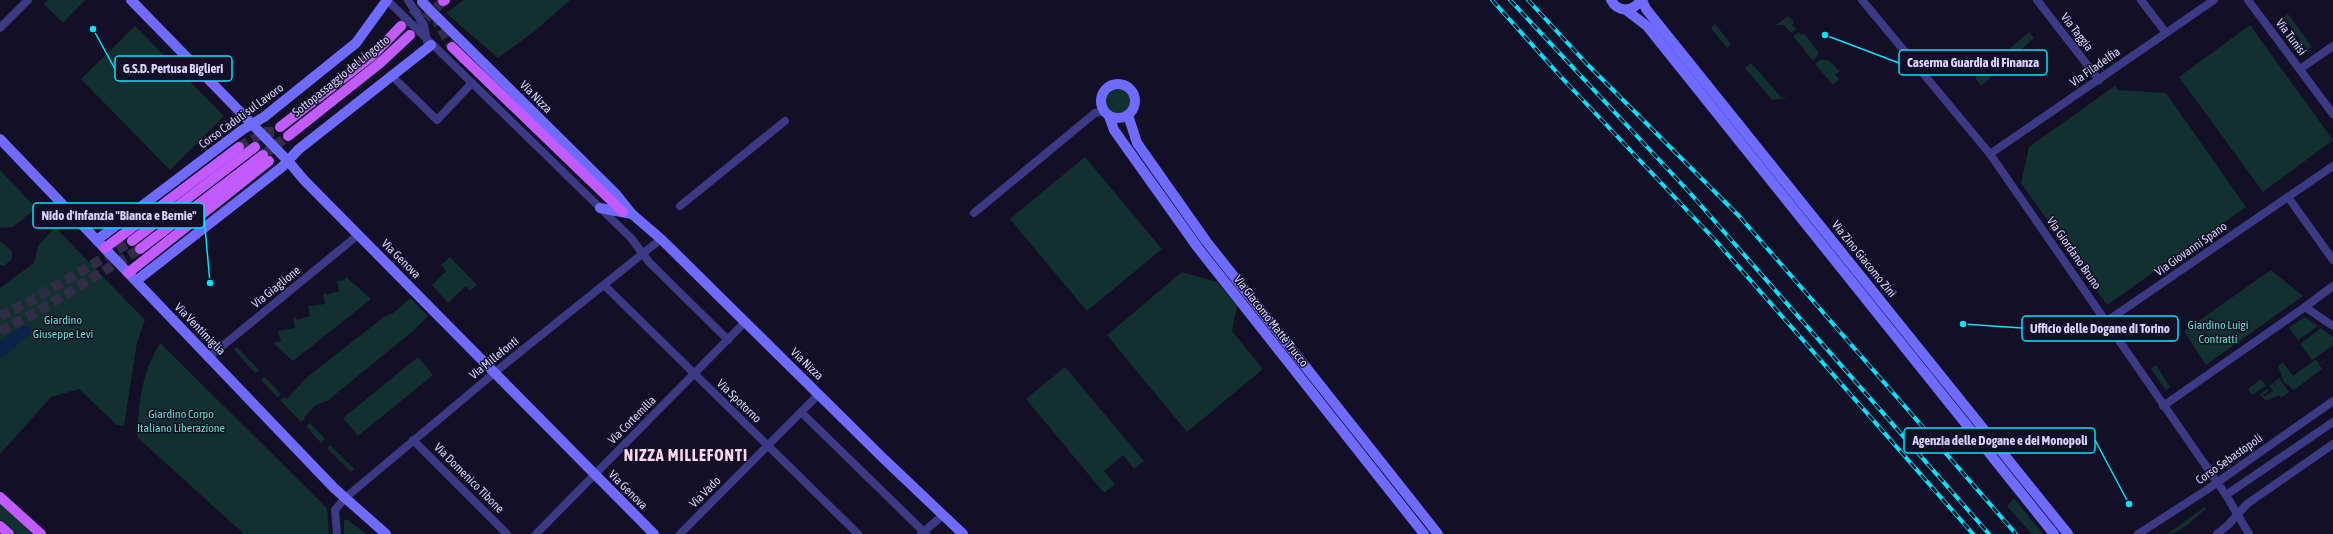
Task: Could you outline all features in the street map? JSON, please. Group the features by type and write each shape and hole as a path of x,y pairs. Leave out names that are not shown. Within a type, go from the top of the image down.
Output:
{"main road":[{"name":"Sottopassaggio del Lingotto","path":"280,127 372,55 401,26"},
{"name":"Sottopassaggio del Lingotto","path":"288,136 380,63 410,35"},
{"path":"452,47 628,213"},
{"path":"101,244 239,147"},
{"path":"132,241 255,147"},
{"path":"128,273 266,158 140,249"},
{"path":"0,497 41,534"},
{"path":"0,526 9,534"}],"street":[{"path":"0,28 28,0"},
{"name":"Via Genova","path":"131,0 288,161 304,180 654,534"},
{"path":"387,0 429,43 631,238 643,254 728,340"},
{"name":"Corso Caduti sul Lavoro","path":"101,244 242,130 252,125 356,44 387,0"},
{"path":"408,0 424,25 429,43"},
{"name":"Via Zino Giacomo Zini","path":"1610,0 1617,7 1626,10 1647,26 2054,534"},
{"path":"1626,10 1635,7 1641,0"},
{"name":"Via Zino Giacomo Zini","path":"1641,0 1646,9 2068,534"},
{"name":"Via Giordano Bruno","path":"1862,0 1990,154 2226,495 2249,534"},
{"name":"Via Taggia","path":"2037,0 2099,80"},
{"path":"2141,0 2166,33"},
{"name":"Via Filadelfia","path":"1990,154 2214,0"},
{"name":"Via Tunisi","path":"2248,0 2333,114"},
{"name":"Via Nizza","path":"421,1 616,194 628,213 661,239 963,534"},
{"path":"136,281 288,161 299,149 429,43"},
{"name":"Via Tunisi","path":"2300,69 2333,46"},
{"path":"391,75 437,120 472,83"},
{"path":"974,213 1095,113 1107,114 1119,118 1128,115 1133,109 1135,96 1130,89 1122,84 1110,85 1104,90 1101,103 1107,114"},
{"name":"Via Giacomo Mattè Trucco","path":"1107,114 1114,130 1198,248 1424,534"},
{"name":"Via Giacomo Mattè Trucco","path":"1128,115 1137,143 1206,241 1438,534"},
{"path":"680,206 785,121"},
{"name":"Via Ventimiglia","path":"0,139 345,498 386,534"},
{"name":"Via Giovanni Spano","path":"2107,321 2333,166"},
{"path":"2288,197 2333,260"},
{"path":"600,208 628,213"},
{"name":"Via Giaglione","path":"209,357 358,234"},
{"name":"Via Millefonti","path":"336,534 335,510 345,498 413,440 661,239"},
{"name":"Via Spotorno","path":"604,285 858,534"},
{"path":"2163,406 2333,286"},
{"path":"2305,307 2333,326"},
{"name":"Via Cortemilia","path":"536,534 745,322"},
{"name":"Via Vado","path":"680,534 815,398"},
{"name":"Corso Sebastopoli","path":"2138,534 2217,482 2333,401"},
{"path":"801,412 924,533 943,515"},
{"path":"2226,495 2333,422"},
{"name":"Via Domenico Tibone","path":"413,440 507,534"},
{"path":"2217,534 2238,515 2247,504 2333,444"}],"green space":[{"path":"48,0 85,0 63,23 44,4"},
{"path":"464,0 570,0 536,30 498,58 446,13"},
{"path":"2288,14 2312,47 2307,50 2284,17"},
{"path":"1788,16 1794,22 1792,25 1796,29 1791,33 1784,25 1776,25"},
{"path":"1715,24 1731,44 1727,48 1711,28"},
{"path":"2250,25 2333,140 2263,192 2179,77"},
{"path":"135,26 224,116 170,170 81,79"},
{"path":"1799,32 1801,35 1804,33 1819,53 1813,61 1793,36"},
{"path":"2029,32 2034,38 1981,86 1975,78"},
{"path":"1821,59 1829,61 1840,71 1835,75 1839,79 1833,85 1815,64"},
{"path":"1751,63 1781,97 1788,98 1772,100 1745,68"},
{"path":"2115,86 2118,90 2166,93 2246,207 2107,305 2021,183 2029,147"},
{"path":"1118,88 1127,92 1131,101 1127,110 1118,114 1109,110 1105,101 1109,92"},
{"path":"1085,157 1162,249 1087,311 1010,219"},
{"path":"0,170 36,208 13,227 0,228"},
{"name":"Giardino Giuseppe Levi","path":"55,227 145,320 137,342 124,426 117,425 79,389 51,397 0,454 0,288 34,263 38,246"},
{"path":"0,241 12,251 12,259 4,266 0,265"},
{"path":"450,257 477,285 470,291 466,286 448,303 432,285 446,271 441,265"},
{"name":"Giardino Luigi Contratti","path":"2271,270 2303,296 2206,365 2184,331"},
{"path":"1182,272 1217,282 1237,306 1232,331 1263,369 1187,432 1107,335"},
{"path":"346,277 371,299 293,361 273,343 281,341 278,331 295,328 293,318 296,317 297,320 310,316 308,306 325,304 323,294 326,293 326,295 339,291 337,281 344,280"},
{"path":"410,298 428,316 413,331 327,401 316,405 304,417 305,419 301,422 280,400 284,397 287,399 306,378 384,317 395,312"},
{"path":"2305,317 2318,326 2298,340 2289,328"},
{"path":"2321,328 2333,337 2333,345 2312,360 2300,344"},
{"name":"Giardino Corpo Italiano Liberazione","path":"160,343 327,508 329,534 244,534 137,437 142,388 148,367"},
{"path":"237,347 259,370 255,373 234,350"},
{"path":"2333,354 2319,365 2322,369 2294,390 2284,382 2278,366 2283,362 2293,376 2316,359 2319,364"},
{"path":"418,357 433,375 358,436 343,418"},
{"path":"2156,365 2170,387 2166,390 2151,369"},
{"path":"1065,367 1144,461 1134,469 1123,455 1104,471 1115,484 1104,493 1026,399"},
{"path":"265,377 281,394 278,398 261,380"},
{"path":"2279,378 2289,392 2281,398 2279,395 2266,401 2260,394 2267,389 2269,391 2263,395 2265,397 2273,391 2269,386 2273,383 2277,388 2274,382"},
{"path":"2261,379 2266,386 2252,395 2248,389"},
{"path":"310,423 325,439 321,443 306,426"},
{"path":"330,445 354,469 351,472 327,448"},
{"path":"2014,498 2043,534 2032,534 2007,506"},
{"path":"0,502 35,534 17,534 0,519"},
{"path":"2205,507 2206,509 2183,528 2167,534"},
{"path":"344,520 348,520 366,534 344,534"}],"water":[{"path":"24,325 31,327 31,334 0,359 0,341"}],"tunnel":[{"path":"401,26 428,0"},
{"path":"415,29 443,1"},
{"path":"437,15 438,23 452,47"},
{"path":"239,147 266,132 274,132"},
{"path":"263,155 288,136"},
{"path":"0,316 29,302 132,241"},
{"path":"0,331 35,313 140,249"}],"railway":[{"path":"1492,0 1562,78 1715,240 1973,534"},
{"path":"1510,0 1690,193 1989,534"},
{"path":"1528,0 1586,63 1739,216 2016,534"}],"place":[{"name":"G.S.D. Pertusa Biglieri","path":"93,29"},
{"name":"Caserma Guardia di Finanza","path":"1825,35"},
{"name":"Nido d'Infanzia \"Bianca e Bernie\"","path":"210,283"},
{"name":"Ufficio delle Dogane di Torino","path":"1963,324"},
{"name":"Agenzia delle Dogane e dei Monopoli","path":"2129,504"}],"district":[{"name":"NIZZA MILLEFONTI","path":"686,455"}]}
